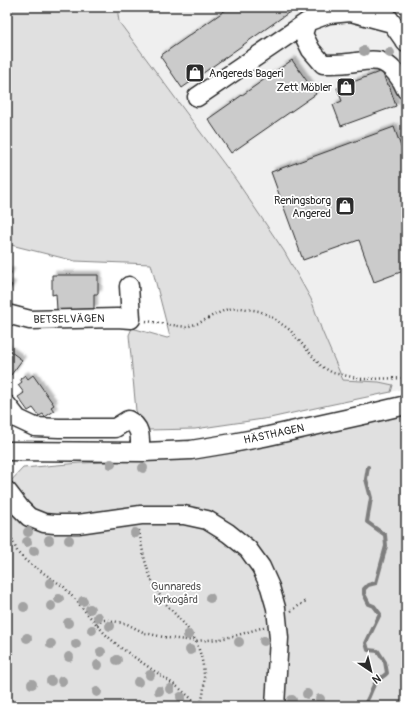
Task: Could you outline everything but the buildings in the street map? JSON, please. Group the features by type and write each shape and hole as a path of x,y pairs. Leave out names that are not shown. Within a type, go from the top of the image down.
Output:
{"street":[{"path":"381,7 406,43"},
{"path":"197,97 307,22 329,14 351,12 392,23"},
{"path":"307,22 303,34 311,50 323,64 346,64 366,61 380,61 393,69 403,82 406,90"},
{"path":"129,286 132,319"},
{"name":"BETSELVÄGEN","path":"7,314 30,320 132,319"},
{"path":"7,405 18,419 35,427 115,428 128,420 134,423 139,431 140,451"},
{"name":"HÄSTHAGEN","path":"7,451 191,450 227,444 406,405"},
{"path":"7,491 29,517 44,523 78,524 137,516 184,515 207,520 228,533 248,549 261,567 270,587 276,608 279,638 275,706"}],"path":[{"path":"132,319 186,327 199,323 228,309 241,308 259,311 270,316 290,330 321,366 333,373 362,379 406,378"},
{"path":"7,524 18,553 26,561 64,587 121,648 179,688 200,706 204,690 204,676 196,641 189,630 164,602 151,578 142,554 137,516"},
{"path":"97,624 104,620 108,620 127,624 145,633 168,638 196,641 238,635 264,627 306,601"}],"shaded area":[{"path":"117,7 394,7 406,26 406,388 391,392 393,385 379,382 343,380 322,331 311,299 284,251 236,180 119,22"}],"green space":[{"path":"7,7 117,7 119,22 236,180 284,251 311,299 322,331 343,380 379,382 393,385 391,392 270,418 195,429 148,430 136,411 129,335 132,328 167,338 170,337 151,264 75,261 7,244"},
{"name":"Gunnareds kyrkogård","path":"406,415 406,706 7,706 7,485 23,468 80,463 166,460 233,453"}],"waterway":[{"path":"363,706 367,701 375,683 387,673 385,662 378,651 368,650 366,643 380,614 374,606 369,604 364,594 364,589 368,585 376,583 386,546 385,535 367,522 371,498 366,479 368,467"}],"place":[{"name":"Angereds Bageri","path":"195,73"},
{"name":"Zett Möbler","path":"346,87"},
{"name":"Reningsborg Angered","path":"345,206"}]}
